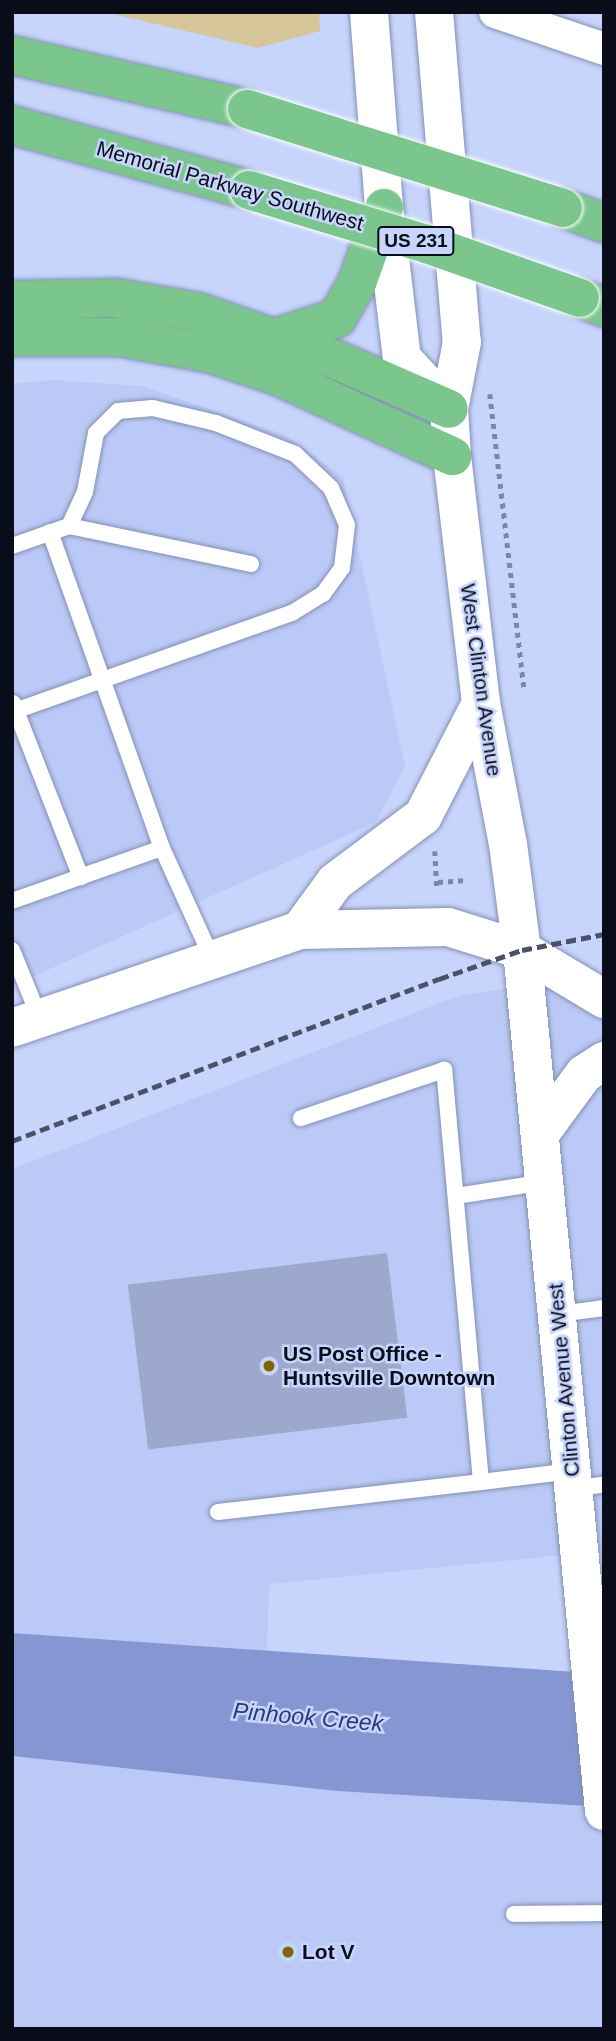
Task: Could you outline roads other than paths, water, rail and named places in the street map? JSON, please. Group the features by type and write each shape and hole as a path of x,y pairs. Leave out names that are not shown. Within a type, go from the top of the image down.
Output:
{"highway":[{"path":"12,55 247,109 604,223"},
{"name":"Memorial Parkway Southwest","path":"12,125 249,190 592,303"},
{"path":"275,338 337,318 356,283 384,208"},
{"path":"12,300 75,296 157,303 275,338 449,409"},
{"path":"12,337 120,337 209,354 278,376 452,456"}],"street":[{"path":"369,12 384,208 402,358 449,409"},
{"name":"West Clinton Avenue","path":"434,12 462,342 449,409 452,456 481,703 508,844 522,950"},
{"path":"495,12 604,49"},
{"path":"300,930 335,882 423,816 481,703"},
{"path":"26,1024 300,930 448,927 522,950 604,999"},
{"name":"Clinton Avenue West","path":"522,950 559,1314 583,1482 580,1553 604,1811"},
{"path":"540,1134 584,1074 604,1061"}],"lane":[{"path":"69,526 85,492 96,433 118,411 153,408 216,423 295,454 331,488 347,526 342,568 323,594 292,613 14,708 81,877"},
{"path":"12,546 69,526 251,564"},
{"path":"50,532 162,848 212,958"},
{"path":"12,901 162,848"},
{"path":"12,950 26,1024"},
{"path":"301,1118 444,1070 481,1482"},
{"path":"456,1196 545,1182"},
{"path":"559,1314 604,1308"},
{"path":"218,1512 481,1482 583,1482"},
{"path":"514,1914 604,1913"}],"water":[{"name":"Pinhook Creek","path":"12,1633 604,1674 604,1807 337,1791 12,1756"}],"railway":[{"path":"12,1141 439,979 522,950 604,934"}],"place":[{"name":"US Post Office - Huntsville Downtown","path":"269,1366"},
{"name":"Lot V","path":"288,1952"}]}
